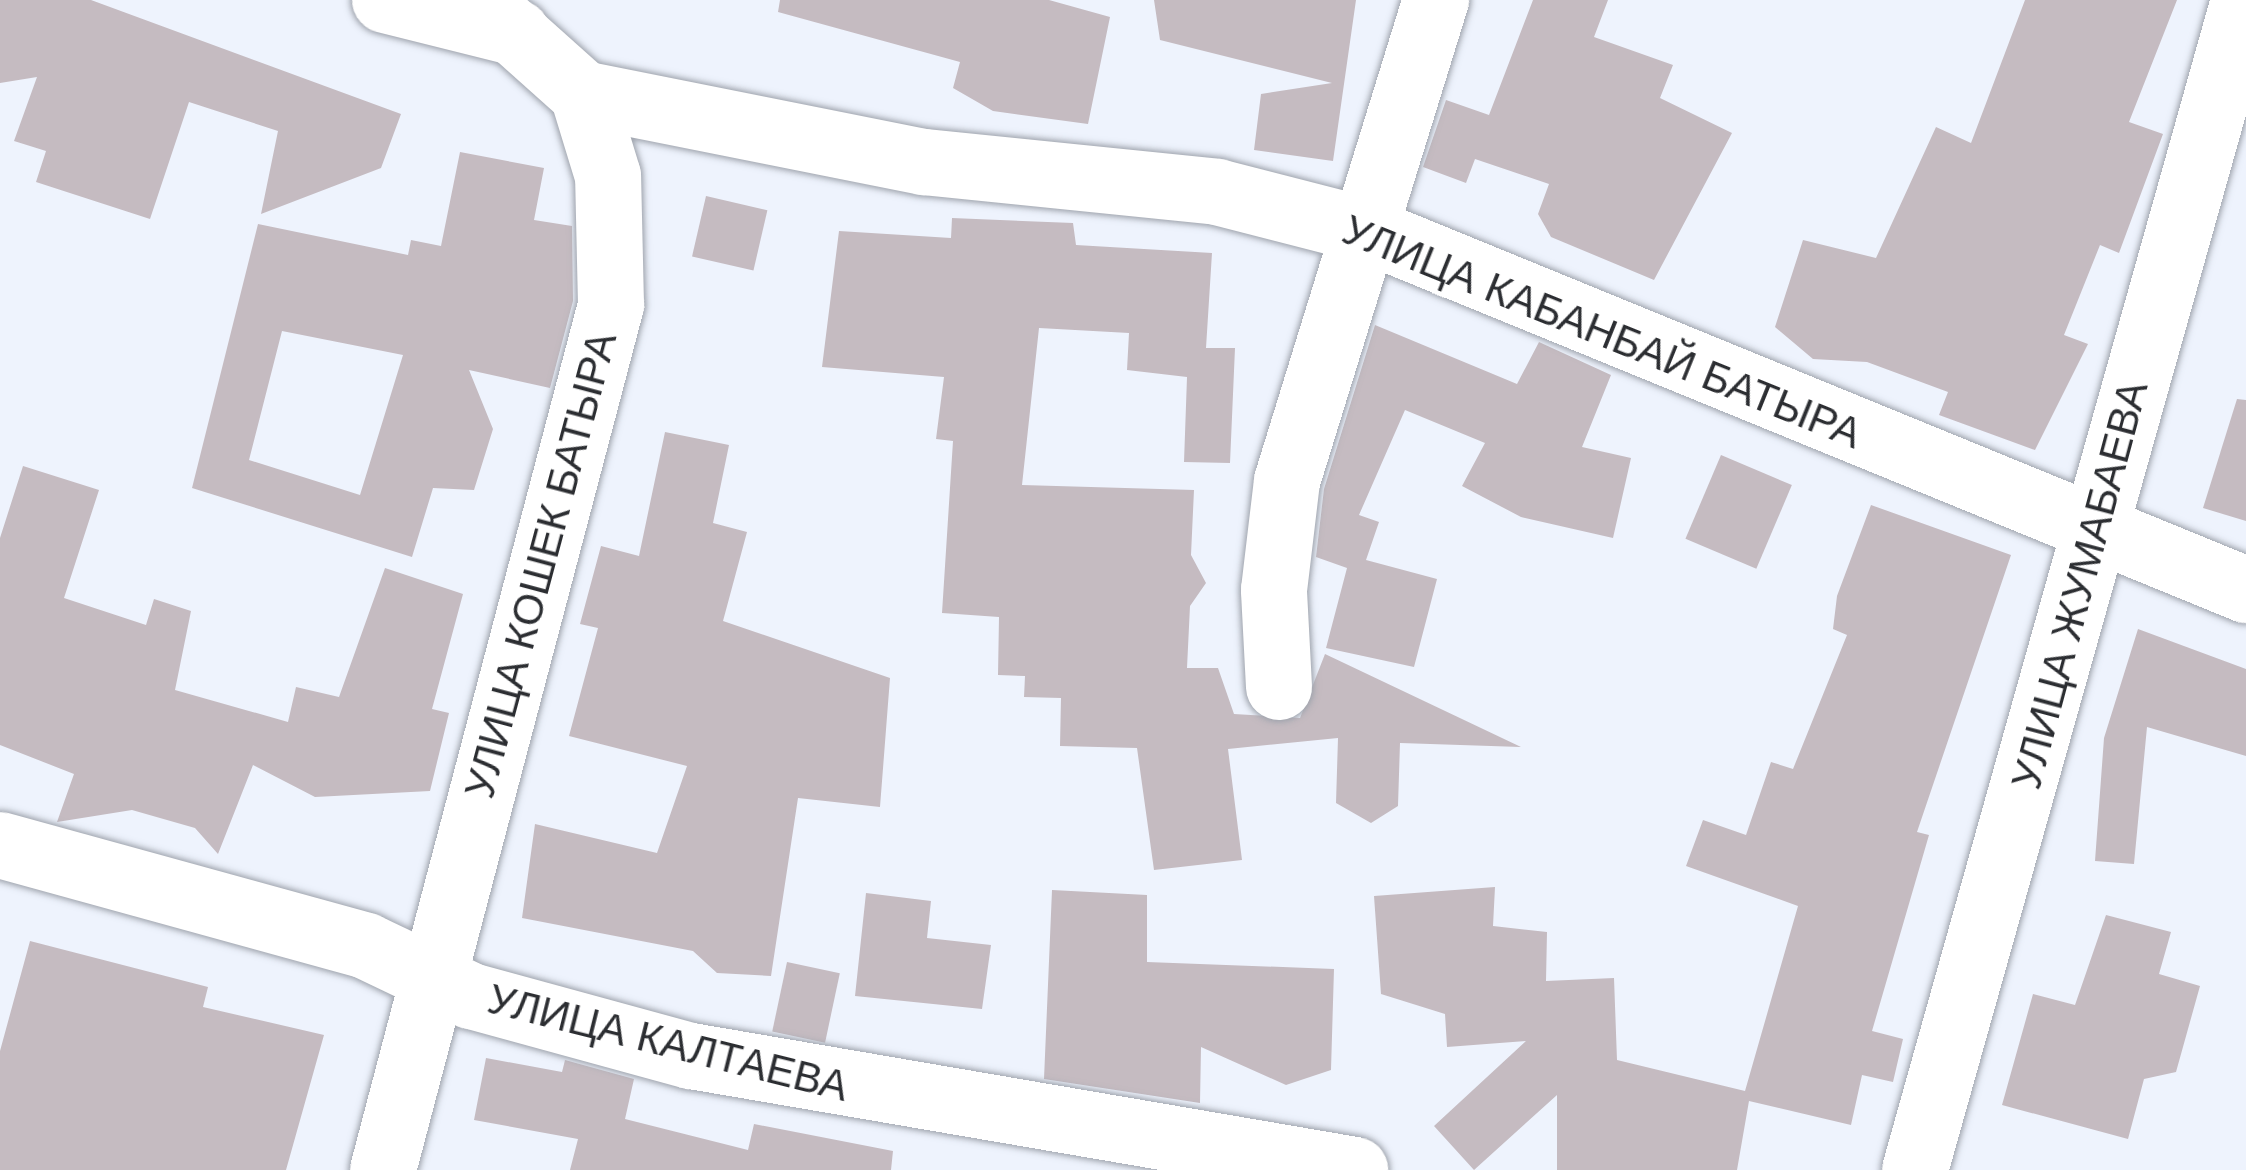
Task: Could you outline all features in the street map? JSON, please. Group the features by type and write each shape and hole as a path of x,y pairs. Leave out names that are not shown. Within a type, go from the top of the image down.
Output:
{"street":[{"path":"385,0 498,16 584,94"},
{"path":"1279,686 1274,590 1287,481 1313,370 1369,231 1436,0"},
{"name":"УЛИЦА ЖУМАБАЕВА","path":"1915,1170 2100,537 2245,0"},
{"name":"УЛИЦА КАБАНБАЙ БАТЫРА","path":"584,94 924,162 1217,192 1369,231 2100,537 2246,590"},
{"name":"УЛИЦА КОШЕК БАТЫРА","path":"383,1170 429,975 611,305 608,176 584,94"},
{"name":"УЛИЦА КАЛТАЕВА","path":"0,845 366,946 429,975 691,1056 1280,1164 1355,1170"}],"building":[{"path":"0,0 91,0 401,114 381,168 261,214 278,131 189,102 150,219 36,182 46,151 14,141 37,77 0,83"},
{"path":"780,0 1049,0 1110,17 1088,124 993,111 953,88 960,62 778,12"},
{"path":"1154,0 1356,0 1333,161 1254,150 1261,94 1332,83 1160,40"},
{"path":"1533,0 1608,0 1594,37 1673,65 1660,98 1732,133 1654,280 1551,237 1538,214 1549,184 1475,159 1466,183 1423,167 1446,100 1489,115"},
{"path":"2025,0 2177,0 2129,122 2163,134 2119,253 2100,245 2064,335 2088,344 2035,450 1939,415 1948,392 1867,362 1813,359 1775,327 1803,240 1876,258 1936,127 1971,143"},
{"path":"460,152 544,168 534,220 572,226 573,301 550,388 469,370 493,429 474,490 433,488 412,557 192,488 258,224 408,255 411,240 441,246","holes":["282,331 403,355 360,495 249,460"]},
{"path":"706,196 767,210 753,271 692,256"},
{"path":"952,218 1073,223 1076,245 1212,253 1206,348 1235,348 1230,463 1184,462 1187,377 1127,370 1129,333 1039,328 1022,485 1194,490 1191,555 1206,583 1190,606 1187,668 1218,668 1234,714 1300,718 1325,654 1521,747 1400,743 1398,806 1371,823 1336,803 1338,738 1228,749 1242,860 1154,870 1137,748 1060,746 1061,698 1024,697 1025,676 998,675 999,617 942,613 953,441 936,439 944,377 822,367 839,231 951,238"},
{"path":"1375,325 1517,384 1539,342 1611,375 1582,447 1631,458 1613,538 1521,517 1462,486 1485,443 1405,410 1359,515 1379,522 1366,560 1437,579 1414,667 1326,648 1347,568 1316,557 1324,489"},
{"path":"2237,399 2246,400 2246,521 2203,508"},
{"path":"665,432 729,445 713,523 747,532 723,621 890,678 880,807 798,798 771,976 717,973 693,951 522,918 535,824 657,853 687,766 569,736 598,628 580,624 601,546 639,556"},
{"path":"1721,455 1792,485 1756,569 1685,539"},
{"path":"23,466 99,490 64,598 146,625 154,599 191,611 175,690 288,722 296,687 339,697 385,568 463,594 432,709 449,713 430,791 315,797 253,765 218,854 195,828 132,810 57,822 74,774 0,745 0,538"},
{"path":"1871,505 2011,555 1917,832 1929,835 1872,1031 1903,1039 1893,1082 1862,1075 1851,1125 1749,1101 1737,1170 1557,1170 1557,1095 1474,1170 1434,1126 1526,1041 1447,1047 1445,1014 1381,994 1374,896 1495,887 1493,926 1547,932 1546,981 1614,978 1617,1060 1745,1091 1798,906 1686,866 1703,820 1746,835 1771,762 1793,769 1847,635 1833,629 1837,596"},
{"path":"2138,629 2246,669 2246,756 2147,727 2134,864 2095,861 2104,738"},
{"path":"1052,890 1147,895 1147,962 1334,969 1331,1070 1286,1085 1201,1047 1200,1103 1044,1079"},
{"path":"866,893 931,901 927,938 991,945 982,1009 855,996"},
{"path":"2106,915 2171,932 2159,974 2200,986 2176,1072 2144,1079 2128,1139 2002,1105 2033,994 2075,1005"},
{"path":"30,941 208,987 203,1007 324,1035 286,1170 0,1170 0,1051"},
{"path":"787,962 840,973 825,1043 772,1031"},
{"path":"486,1058 562,1072 565,1060 634,1079 625,1119 748,1150 754,1124 893,1151 891,1170 570,1170 578,1139 474,1120"}]}
